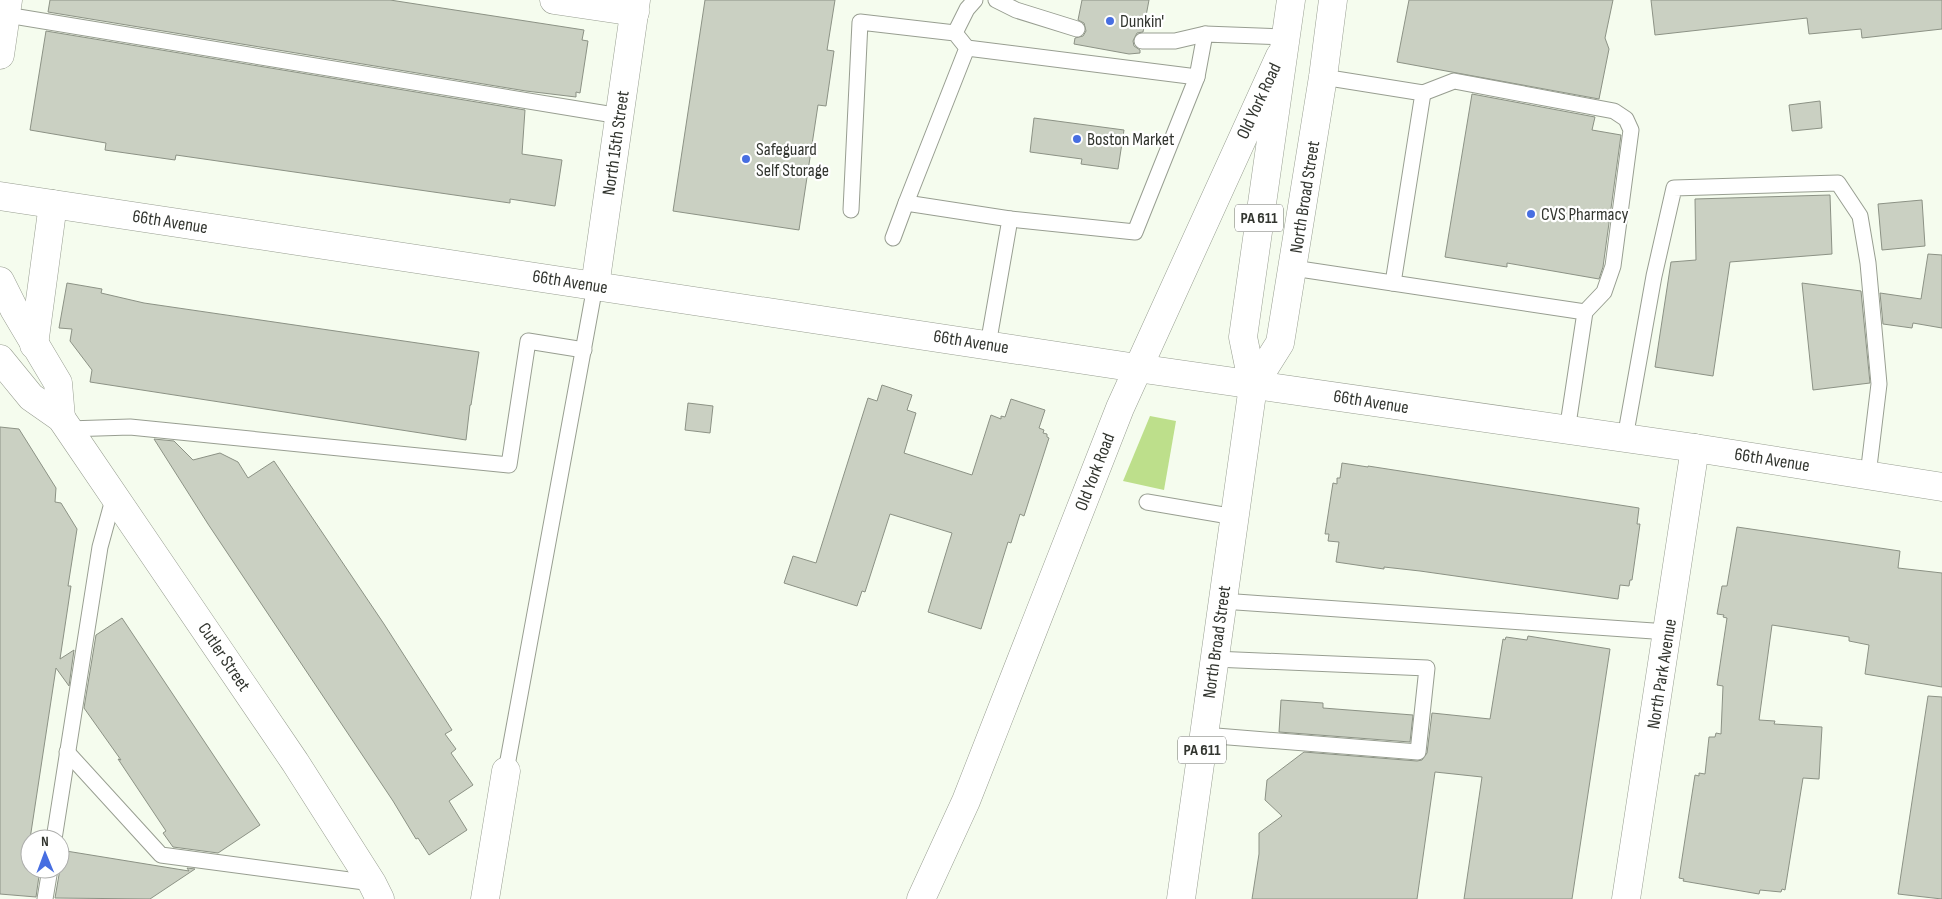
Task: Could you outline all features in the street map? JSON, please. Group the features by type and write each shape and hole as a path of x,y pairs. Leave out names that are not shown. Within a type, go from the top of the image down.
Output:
{"street":[{"path":"554,0 636,6"},
{"name":"North Broad Street","path":"1181,899 1253,386 1243,337 1291,0"},
{"name":"North Broad Street","path":"1253,386 1280,343 1294,268 1333,0"},
{"name":"PA 611","path":"1323,77 1348,0"},
{"name":"North 15th Street","path":"594,286 636,6"},
{"path":"0,55 5,10"},
{"name":"Old York Road","path":"921,899 966,801 1137,368 1284,43"},
{"name":"66th Avenue","path":"0,196 1253,386 1695,448 1942,486"},
{"path":"34,345 54,204"},
{"name":"Cutler Street","path":"0,281 34,345 58,382 65,423"},
{"name":"Cutler Street","path":"0,358 32,397 65,423 295,762 376,891"},
{"name":"North Park Avenue","path":"1626,899 1695,448"},
{"path":"485,899 506,771"}],"lane":[{"path":"955,33 967,9 975,0"},
{"path":"996,0 1016,10 1077,29"},
{"path":"5,10 620,116"},
{"path":"851,210 860,22 955,33 967,48 1197,77"},
{"path":"906,203 1010,219 1135,232 1197,77 1206,34"},
{"path":"1142,41 1175,41 1206,34 1284,43"},
{"path":"893,238 967,48"},
{"path":"1323,77 1423,93 1454,81 1614,111 1626,118 1631,130 1613,266 1604,292 1585,312 1567,431"},
{"path":"1393,282 1423,93"},
{"path":"1624,438 1654,276 1674,188 1838,183 1860,216 1868,263 1879,384 1868,475"},
{"path":"988,345 1010,219"},
{"path":"1294,268 1585,312"},
{"path":"506,771 584,350 594,286"},
{"path":"65,423 130,427 509,464 528,341 584,350"},
{"path":"55,829 100,547 114,496"},
{"path":"1146,502 1235,517"},
{"path":"1222,601 1668,632"},
{"path":"1204,735 1418,752 1427,668 1214,659"},
{"path":"67,752 161,856 376,891"},
{"path":"45,899 48,879"}],"green space":[{"path":"1150,416 1176,421 1164,490 1123,481"}],"building":[{"path":"50,0 390,0 584,30 582,40 588,41 580,93 576,92 576,97 526,91 48,12"},
{"name":"Safeguard Self Storage","path":"705,0 835,0 827,50 834,51 826,106 818,105 799,230 673,211"},
{"name":"Dunkin'","path":"1082,0 1149,0 1143,32 1137,33 1133,41 1134,46 1140,50 1140,53 1129,54 1074,44 1075,38 1083,36 1086,31 1084,23 1078,20"},
{"path":"1409,0 1613,0 1605,38 1609,49 1599,99 1397,62"},
{"path":"1651,0 1942,0 1942,29 1862,38 1861,29 1809,34 1807,18 1655,35"},
{"path":"46,31 525,110 522,154 562,160 555,206 510,199 510,203 176,155 175,160 105,150 106,143 30,130"},
{"name":"CVS Pharmacy","path":"1472,94 1595,117 1592,130 1621,135 1603,267 1599,279 1507,263 1507,267 1445,257"},
{"path":"1820,101 1822,128 1792,131 1789,105"},
{"name":"Boston Market","path":"1034,118 1124,130 1118,169 1081,164 1082,159 1030,152"},
{"path":"1830,195 1832,254 1730,262 1713,376 1655,367 1671,262 1696,260 1695,199"},
{"path":"1922,200 1925,246 1882,250 1878,204"},
{"path":"1928,254 1942,255 1942,328 1913,323 1912,328 1883,324 1880,293 1921,299"},
{"path":"67,283 102,289 101,293 144,303 479,352 466,440 90,382 92,370 70,341 72,329 59,328"},
{"path":"1802,283 1861,291 1870,383 1813,390"},
{"path":"882,385 912,395 907,410 916,413 904,453 972,475 991,415 1001,419 1001,416 1005,417 1011,399 1045,410 1039,428 1044,430 1043,433 1047,434 1049,438 1024,516 1020,514 1011,543 1008,542 981,629 928,612 952,533 890,514 865,592 862,591 857,606 784,583 793,556 816,563 868,398 877,401"},
{"path":"688,403 713,406 710,433 685,430"},
{"path":"0,427 19,429 56,488 55,502 61,503 77,529 68,586 71,586 60,659 74,650 69,686 56,668 32,829 20,829 20,879 39,879 36,897 0,894"},
{"path":"154,439 174,441 193,460 220,453 238,462 248,478 274,461 384,624 452,730 445,734 456,749 451,753 473,785 449,801 467,830 429,855 418,838 416,839 393,801 208,524"},
{"path":"1342,463 1639,508 1637,524 1640,524 1632,580 1630,580 1629,586 1620,585 1618,599 1420,571 1384,567 1384,569 1336,562 1339,542 1328,541 1329,534 1325,534 1333,483 1337,484 1337,478 1340,478"},
{"path":"1737,527 1900,551 1898,568 1942,573 1942,687 1865,674 1869,645 1849,641 1849,637 1772,625 1759,720 1775,721 1774,724 1822,727 1819,779 1803,778 1785,890 1782,889 1781,892 1760,890 1759,894 1683,881 1684,879 1679,878 1695,775 1699,776 1699,773 1705,774 1709,737 1715,737 1716,733 1721,734 1723,686 1717,685 1727,618 1723,617 1724,615 1717,614 1722,586 1727,586"},
{"path":"122,618 260,825 218,853 173,847 163,833 166,831 118,759 121,760 84,708 96,635"},
{"path":"1528,636 1610,649 1572,899 1464,899 1482,777 1435,772 1417,899 1252,899 1259,854 1259,833 1282,816 1265,800 1267,780 1304,752 1422,760 1427,753 1432,713 1490,719 1503,639 1505,640 1506,637 1527,640"},
{"path":"1928,696 1942,697 1942,899 1898,894"},
{"path":"1281,700 1323,703 1323,708 1413,715 1410,742 1279,732"},
{"path":"70,852 189,871 187,868 195,869 150,899 55,898 58,879 70,879"}],"place":[{"name":"Dunkin'","path":"1110,21"},
{"name":"Boston Market","path":"1077,139"},
{"name":"Safeguard Self Storage","path":"746,159"},
{"name":"CVS Pharmacy","path":"1531,214"}]}
